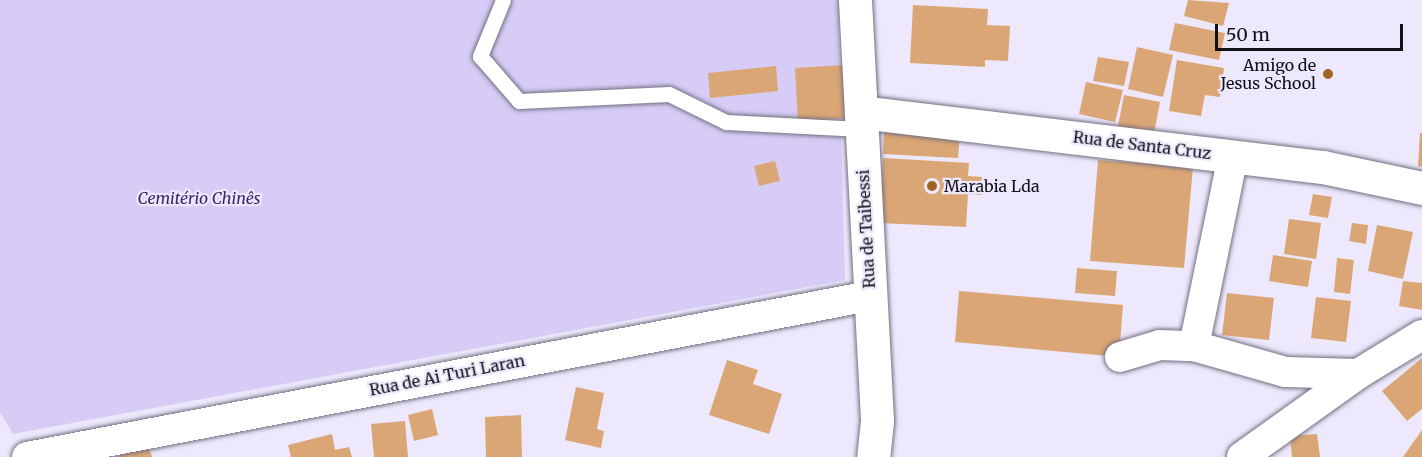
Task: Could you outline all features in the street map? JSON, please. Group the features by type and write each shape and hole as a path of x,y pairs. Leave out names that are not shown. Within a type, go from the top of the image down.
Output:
{"street":[{"name":"Rua de Taibessi","path":"855,0 877,421 873,457"},
{"name":"Rua de Santa Cruz","path":"861,120 1233,156 1323,167 1422,188"},
{"path":"1194,346 1233,156"},
{"name":"Rua de Ai Turi Laran","path":"27,457 869,296"},
{"path":"1242,457 1358,374 1422,335"},
{"path":"1120,357 1160,345 1194,346 1285,372 1358,374"}],"lane":[{"path":"503,0 480,56 519,101 669,94 726,122 861,120"}],"green space":[{"name":"Cemitério Chinês","path":"0,0 838,0 845,280 13,434 0,412"}],"building":[{"path":"1188,0 1229,3 1223,26 1184,16"},
{"path":"913,5 988,9 987,25 1010,26 1008,61 985,60 985,67 910,63"},
{"path":"1175,23 1225,33 1219,60 1169,50"},
{"path":"1137,47 1173,55 1163,97 1128,89"},
{"path":"1098,57 1129,62 1124,86 1093,81"},
{"path":"1177,60 1224,68 1220,97 1205,95 1201,116 1169,111"},
{"path":"843,65 846,118 798,122 795,68"},
{"path":"776,66 778,91 710,98 708,73"},
{"path":"1086,82 1123,90 1115,122 1079,114"},
{"path":"1124,95 1160,102 1154,133 1118,126"},
{"path":"884,131 960,134 958,158 883,154"},
{"path":"1420,133 1422,133 1422,167 1418,166"},
{"name":"Marabia Lda","path":"883,158 969,163 968,176 983,177 982,195 968,194 966,227 880,223"},
{"path":"1098,160 1193,167 1184,268 1090,261"},
{"path":"775,161 780,181 759,186 754,166"},
{"path":"1313,194 1332,197 1328,218 1309,215"},
{"path":"1289,219 1321,223 1316,259 1284,254"},
{"path":"1352,223 1368,225 1366,244 1349,241"},
{"path":"1377,225 1413,232 1403,279 1368,271"},
{"path":"1273,255 1312,261 1308,287 1269,281"},
{"path":"1337,258 1354,260 1350,294 1334,292"},
{"path":"1077,268 1117,271 1115,296 1075,293"},
{"path":"1403,281 1422,283 1422,310 1399,306"},
{"path":"959,291 1123,305 1119,357 955,342"},
{"path":"1227,293 1274,298 1269,340 1222,335"},
{"path":"1316,297 1351,301 1346,342 1311,338"},
{"path":"1422,358 1422,409 1407,421 1382,391"},
{"path":"727,360 758,370 753,384 782,394 769,434 709,415"},
{"path":"576,387 604,393 597,429 604,431 601,448 565,440"},
{"path":"432,409 438,435 414,441 408,415"},
{"path":"521,415 522,457 486,457 485,417"},
{"path":"405,421 408,457 374,457 371,424"},
{"path":"1422,430 1422,457 1403,457"},
{"path":"332,434 335,450 349,447 352,457 291,457 288,445"},
{"path":"1317,434 1320,457 1292,457 1290,436"},
{"path":"149,447 152,457 117,457 117,456"}],"place":[{"name":"Amigo de Jesus School","path":"1328,74"},
{"name":"Marabia Lda","path":"932,186"}]}
